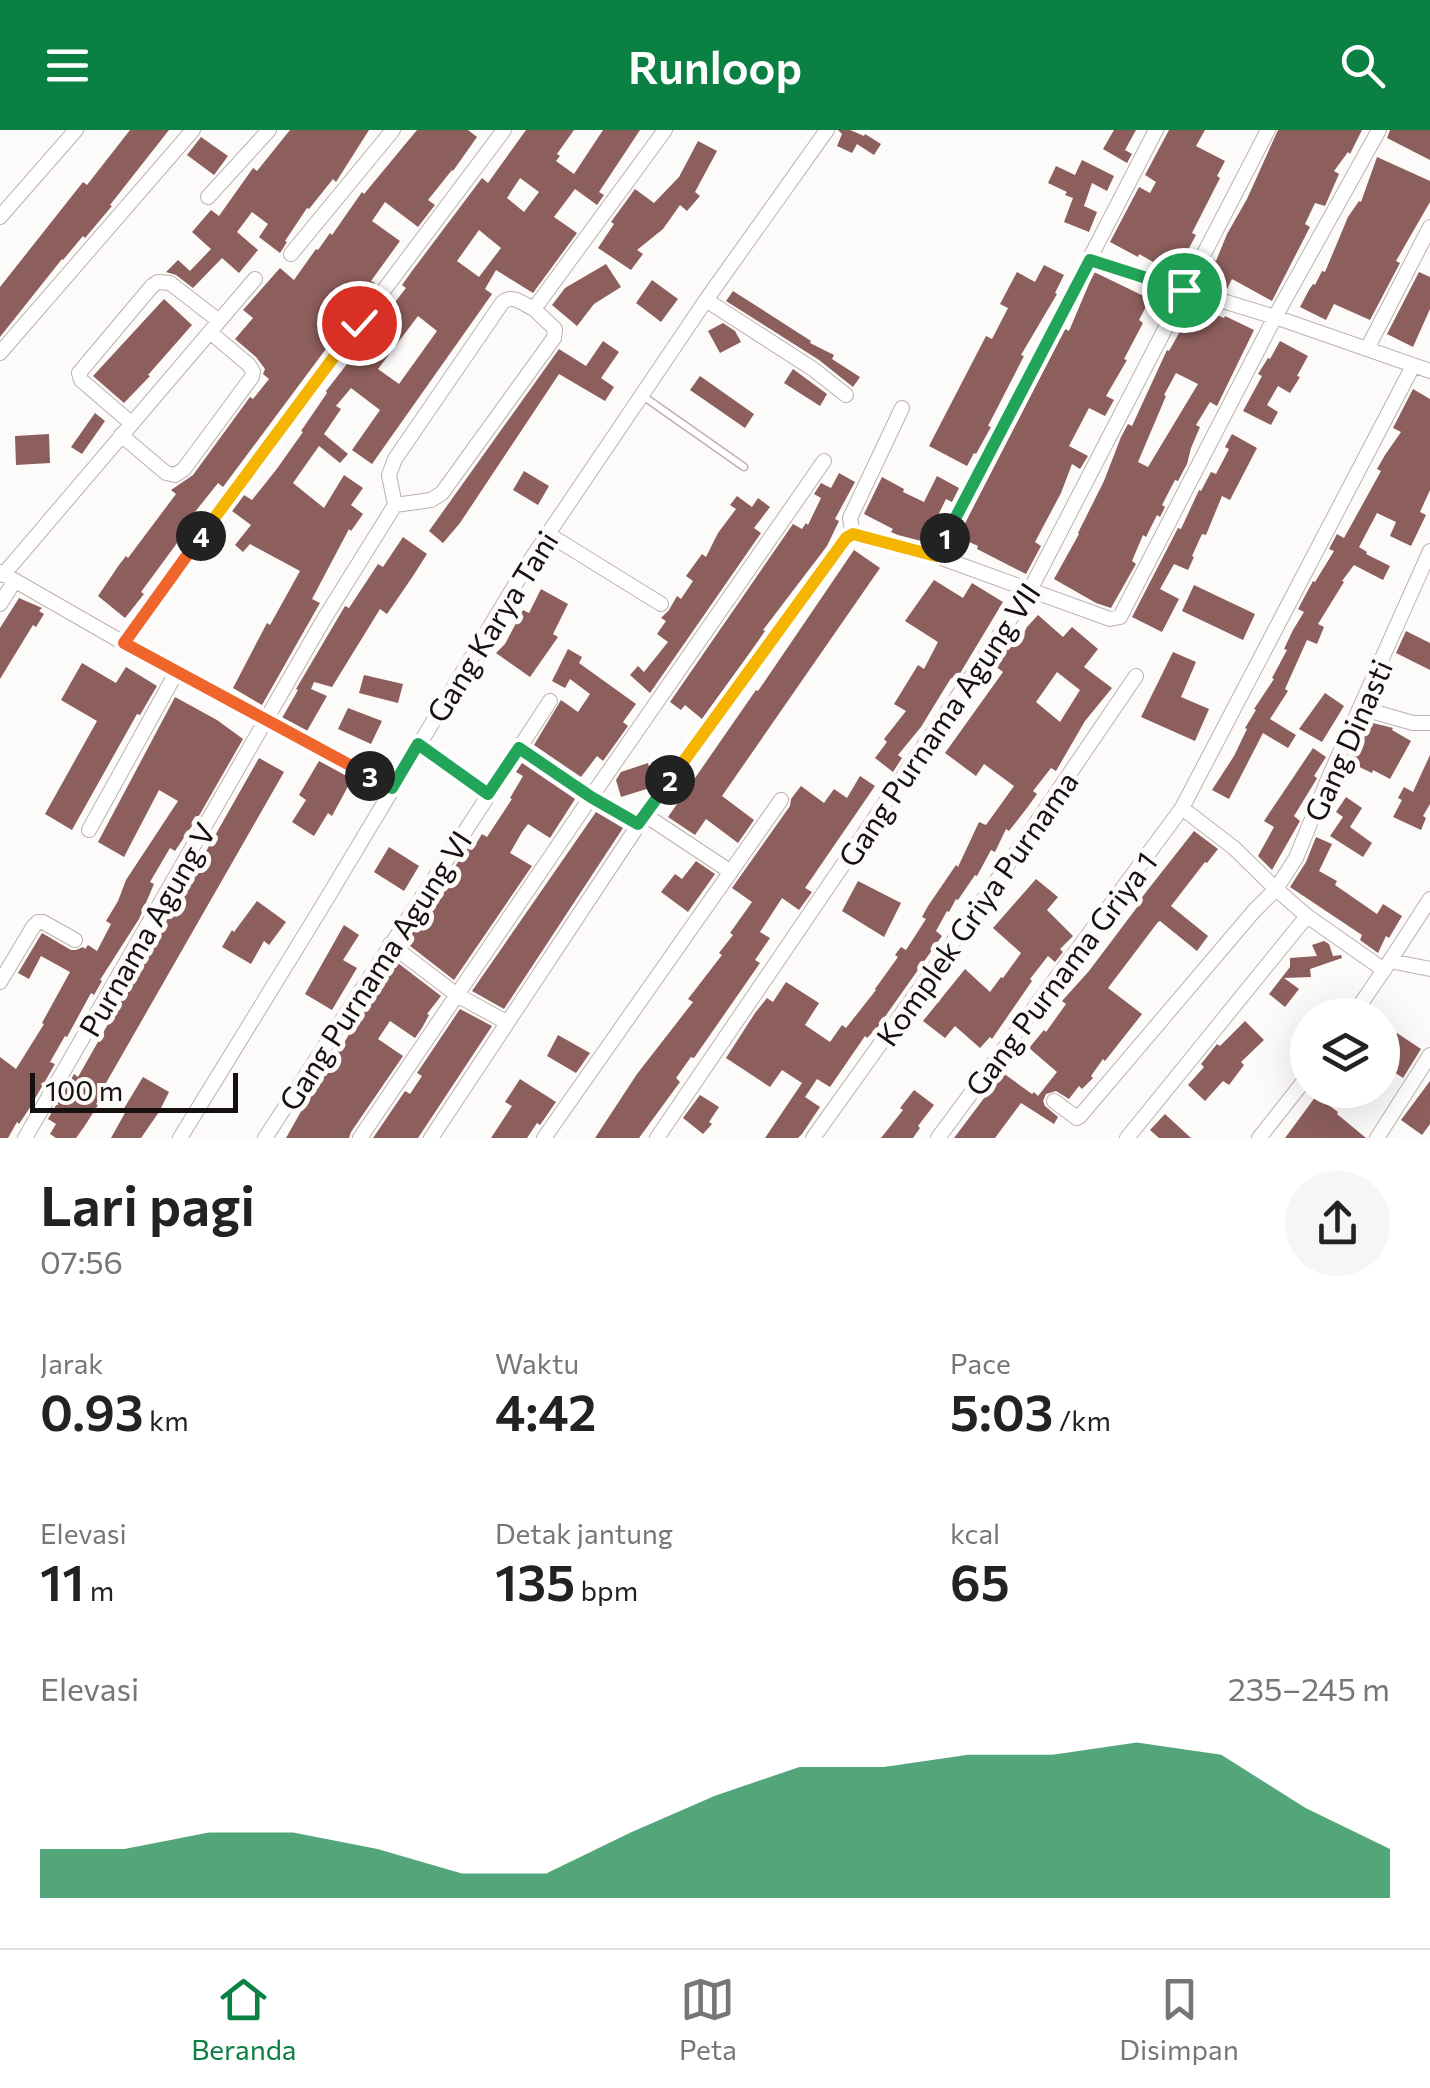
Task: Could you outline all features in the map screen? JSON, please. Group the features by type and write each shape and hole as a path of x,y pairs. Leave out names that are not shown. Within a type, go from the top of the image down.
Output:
{"street":[{"path":"0,217 76,130"},
{"path":"0,353 193,130"},
{"path":"208,197 269,130"},
{"path":"292,254 392,130"},
{"path":"124,643 504,130"},
{"path":"534,309 664,130"},
{"name":"Gang Karya Tani","path":"180,1138 498,609 706,300 827,130"},
{"path":"936,556 1156,130"},
{"name":"Gang Purnama Agung VII","path":"657,1138 1030,590 1268,130"},
{"path":"430,1138 642,819 846,538 853,534 936,556 1110,619 1120,617 1275,317 1379,130"},
{"path":"1368,349 1430,227"},
{"path":"1090,260 1430,370"},
{"path":"0,604 6,576 255,280"},
{"path":"170,283 249,364 252,377 184,469 175,475 166,473 126,429 79,373 152,286 170,283"},
{"path":"510,298 534,309 555,329 554,338 442,493 431,500 395,505 391,466 502,303 510,298"},
{"path":"706,300 846,395"},
{"name":"Gang Purnama Griya 1","path":"938,1138 1182,808 1413,366"},
{"path":"853,534 850,518 902,408"},
{"path":"360,1138 824,461"},
{"name":"Purnama Agung V","path":"26,1138 324,619 395,505"},
{"path":"548,534 660,604"},
{"name":"Gang Dinasti","path":"1054,1101 1072,1117 1080,1116 1276,889 1296,858 1430,550"},
{"path":"6,576 176,673 392,788"},
{"path":"89,830 176,673"},
{"name":"Komplek Griya Purnama","path":"813,1138 987,895 1136,676"},
{"name":"Gang Purnama Agung VI","path":"265,1138 550,702"},
{"path":"1360,708 1430,724"},
{"path":"418,744 488,794"},
{"path":"519,748 591,797 642,819 731,872"},
{"path":"544,1138 781,800"},
{"path":"1182,808 1234,848 1307,916 1387,966 1430,968"},
{"path":"1366,998 1430,898"},
{"path":"1127,1138 1307,916"},
{"path":"0,982 38,922 75,940"},
{"path":"390,944 456,996 506,1022"},
{"path":"1377,1138 1430,1055"},
{"path":"1259,1138 1290,1099"}],"lane":[{"path":"642,396 744,467"}],"building":[{"path":"130,130 169,130 112,206 62,259 0,337 0,287 83,182 87,185"},
{"path":"290,130 369,130 336,182 333,179 307,208 280,253 259,237 268,224 252,212 237,232 258,250 239,273 222,258 193,288 166,272 178,260 190,271 211,249 192,232 211,210 219,216 253,168 257,171"},
{"path":"417,130 468,130 477,137 428,200 435,205 418,227 385,202 372,221 400,241 371,281 375,283 223,487 218,483 179,532 183,535 125,618 98,596 176,494 171,490 193,475 250,397 253,399 269,379 256,357 235,339 253,318 243,310 280,268 294,280 362,192"},
{"path":"526,130 574,130 556,161 574,174 603,130 640,130 599,192 604,195 597,205 575,189 554,217 577,233 533,293 496,270 485,289 492,294 372,464 352,450 380,410 351,388 336,406 341,409 324,434 348,454 340,463 319,446 293,483 324,508 344,475 363,488 351,505 363,514 349,529 312,599 320,603 262,705 233,688 300,571 250,544 243,552 235,545 251,525 232,511 244,495 252,500 276,470 326,391 406,288 402,285 412,271 482,178 488,183","holes":["520,178 539,192 524,212 507,198","479,230 501,248 479,277 457,261","418,316 437,331 399,384 378,369"]},
{"path":"838,130 865,134 881,144 874,155 857,144 852,153 837,146 842,134"},
{"path":"1114,130 1136,130 1125,150 1132,154 1127,163 1103,149"},
{"path":"1169,130 1205,130 1196,146 1225,161 1192,233 1196,235 1171,272 1110,242 1139,187 1150,193 1156,182 1145,175"},
{"path":"1278,130 1362,130 1350,154 1334,171 1339,174 1325,206 1315,203 1305,224 1310,227 1272,301 1232,279 1227,289 1204,278 1247,199"},
{"path":"1390,130 1430,130 1430,160 1387,138"},
{"path":"201,137 228,156 214,175 187,155"},
{"path":"698,141 717,151 695,192 700,196 687,211 680,205 663,229 637,250 643,254 631,270 598,248 635,189 654,203 679,177"},
{"path":"1377,157 1430,181 1430,202 1396,261 1400,263 1370,320 1334,304 1326,320 1300,307 1322,271 1325,272 1348,217 1361,202"},
{"path":"1082,160 1114,176 1107,191 1092,183 1084,206 1097,212 1089,232 1064,222 1073,198 1048,183 1056,166 1075,175"},
{"path":"606,264 621,287 594,304 577,326 552,305 565,288"},
{"path":"1044,265 1064,275 1057,294 1021,355 1024,356 988,426 991,427 967,466 929,446 986,336 992,339 1008,308 1000,304 1017,272 1035,282"},
{"path":"1094,272 1150,299 1139,320 1143,323 1124,359 1127,360 1106,396 1114,400 1105,416 1089,408 1069,446 1088,456 1080,469 1072,464 1035,542 1041,546 1026,574 958,537 1065,329 1069,331"},
{"path":"1419,272 1430,277 1430,309 1413,347 1387,334"},
{"path":"652,280 678,299 661,322 636,303"},
{"path":"733,291 834,355 832,359 860,377 853,387 819,360 726,301"},
{"path":"164,299 192,325 124,403 93,376"},
{"path":"1190,304 1254,330 1217,406 1210,402 1196,425 1200,427 1187,464 1162,505 1165,507 1160,517 1157,515 1146,537 1143,535 1132,561 1136,564 1111,608 1054,579 1079,534 1121,437 1128,424 1132,426 1167,350 1183,326 1180,325","holes":["1176,373 1198,384 1148,467 1138,462"]},
{"path":"723,323 735,331 741,342 720,353 708,331"},
{"path":"603,341 619,352 601,378 614,387 605,401 559,374 443,543 429,531 559,349 586,366"},
{"path":"1280,341 1308,356 1290,393 1278,386 1267,405 1278,412 1271,425 1243,411 1262,376 1258,374"},
{"path":"793,369 827,394 820,406 784,383"},
{"path":"700,376 754,414 745,428 690,390"},
{"path":"1413,389 1430,399 1430,490 1420,512 1426,515 1411,546 1390,536 1396,522 1377,513 1359,547 1390,566 1383,580 1354,565 1342,581 1318,624 1324,627 1317,644 1307,640 1285,689 1288,691 1270,719 1296,735 1288,748 1263,733 1229,799 1212,790 1274,679 1287,650 1284,649 1304,612 1298,609 1334,551 1329,549 1337,534 1344,538 1381,471 1377,469 1401,432 1393,428"},
{"path":"95,413 105,421 82,454 71,447"},
{"path":"49,434 50,463 16,465 15,436"},
{"path":"1232,434 1257,448 1230,500 1222,496 1188,570 1174,564 1160,589 1179,599 1162,632 1132,617 1199,490 1211,472 1216,474"},
{"path":"524,471 549,486 538,505 513,490"},
{"path":"839,473 855,482 835,519 839,521 827,546 702,719 685,705 681,710 670,702 793,524 802,529 808,525 821,498 814,494 821,483 831,488"},
{"path":"937,476 959,488 952,502 946,499 925,542 891,532 893,529 864,514 882,477 924,502"},
{"path":"737,496 752,507 758,498 770,507 754,528 761,533 650,693 630,675 638,666 644,672 668,642 657,634 666,621 661,618 693,581 686,576 702,554 706,557 736,509 730,505"},
{"path":"403,537 427,554 413,576 387,614 380,609 332,687 314,682 311,689 327,696 307,731 282,718 345,606 349,608 378,564 383,567"},
{"path":"854,550 880,568 722,796 754,820 738,843 706,819 695,835 668,817"},
{"path":"934,580 963,598 972,583 1003,602 956,680 951,678 921,727 898,755 902,758 893,772 875,758 906,711 894,704 918,665 924,669 938,642 905,621"},
{"path":"1194,585 1255,614 1243,640 1182,611"},
{"path":"541,589 568,604 553,634 558,637 530,677 496,653 523,610 529,613"},
{"path":"19,598 42,608 39,611 44,614 0,679 0,628"},
{"path":"1038,615 1063,637 1072,627 1098,649 1084,667 1112,688 1085,721 1056,771 1051,768 1033,791 1037,794 1027,808 1009,831 1006,829 995,852 991,850 977,876 947,911 936,931 942,936 877,1028 865,1036 830,1087 817,1079 805,1097 820,1107 802,1134 798,1138 765,1138 802,1083 782,1070 770,1087 726,1058 755,1013 767,998 773,1002 786,982 819,1003 805,1025 830,1042 876,990 901,947 906,950 926,919 922,917 928,906 958,867 979,822 986,825 1014,786 984,764 976,776 945,753 1003,672 995,666 1010,644 1017,646","holes":["1057,672 1080,690 1060,722 1036,702"]},
{"path":"1406,631 1430,643 1430,670 1396,653"},
{"path":"568,649 582,657 579,663 636,704 623,722 628,726 603,761 597,756 581,777 534,745 561,700 578,712 590,694 570,679 565,688 552,681"},
{"path":"1173,652 1196,662 1181,697 1209,709 1195,741 1141,717"},
{"path":"82,663 116,683 126,667 157,686 72,830 45,814 97,721 61,700"},
{"path":"364,675 403,684 398,703 359,693"},
{"path":"1325,693 1344,706 1322,742 1299,729"},
{"path":"175,697 243,739 200,814 175,851 170,848 150,882 154,884 139,919 65,1036 50,1062 55,1064 29,1109 8,1138 0,1138 0,1057 16,1069 70,972 41,956 29,979 18,973 42,933 71,950 88,945 97,951 111,924 106,921 126,880 178,801 159,790 124,857 98,842"},
{"path":"348,708 382,721 371,744 338,729"},
{"path":"1369,722 1393,728 1411,741 1390,779 1349,762"},
{"path":"1313,748 1326,757 1294,816 1300,821 1272,870 1258,856 1274,827 1264,821"},
{"path":"1430,755 1430,804 1421,830 1393,817 1404,787 1413,792"},
{"path":"259,758 284,772 102,1090 105,1092 98,1105 76,1138 56,1138 50,1134 56,1124 48,1119 74,1074 78,1077"},
{"path":"319,761 352,779 332,816 328,813 314,836 292,822 306,800 299,795"},
{"path":"522,763 575,799 550,838 528,824 522,832 510,853 532,866 454,980 405,942 468,847 472,850 482,834 487,837 512,799 523,776 516,772"},
{"path":"648,763 653,787 621,797 616,780 621,772"},
{"path":"860,776 875,786 805,888 812,892 799,910 782,898 760,932 770,938 755,960 760,963 676,1078 680,1082 639,1138 595,1138 722,955 719,953 733,935 730,933 752,902 732,888 790,806 791,799 801,786 824,803 834,789 847,798"},
{"path":"1346,797 1362,808 1350,827 1372,843 1363,857 1330,836 1343,817 1336,812"},
{"path":"596,812 623,828 504,1009 472,991"},
{"path":"1194,831 1218,849 1171,906 1208,936 1197,951 1158,922 1108,988 1142,1014 1082,1089 1079,1086 1069,1099 1056,1091 1046,1094 1045,1106 1058,1117 1054,1124 1021,1103 995,1138 954,1138 1003,1073 1038,1096 1057,1072 1029,1048 1046,1032 1066,1004 1062,1001"},
{"path":"1316,837 1332,844 1319,871 1377,914 1383,904 1402,916 1378,953 1360,940 1362,935 1290,887"},
{"path":"389,847 419,866 404,891 374,872"},
{"path":"696,861 715,874 688,912 661,892 675,874 682,879"},
{"path":"1036,879 1058,897 1047,910 1073,936 1060,949 1063,952 1055,962 1048,956 992,1039 980,1048 955,1026 945,1038 923,1021 965,969 990,992 1003,978 1021,953 993,928"},
{"path":"858,881 901,903 884,937 842,911"},
{"path":"257,901 286,922 269,945 264,941 251,964 222,947"},
{"path":"344,925 359,935 343,960 357,968 332,1010 305,994"},
{"path":"1324,941 1333,956 1342,958 1310,969 1311,977 1284,978 1299,989 1285,1007 1269,994 1290,967 1290,958 1317,956 1312,945"},
{"path":"394,960 441,996 422,1028 415,1038 390,1021 378,1039 403,1056 349,1138 286,1138 326,1067"},
{"path":"460,1009 492,1026 418,1138 373,1138 405,1091 410,1094 422,1076 417,1073"},
{"path":"1245,1021 1264,1040 1241,1062 1244,1065 1229,1085 1223,1081 1205,1101 1188,1085 1217,1044 1220,1046"},
{"path":"558,1035 590,1053 576,1073 547,1056"},
{"path":"1400,1035 1421,1049 1403,1078 1400,1076"},
{"path":"143,1077 169,1092 159,1112 141,1138 111,1138 126,1111 123,1110"},
{"path":"520,1079 556,1102 527,1138 491,1138 512,1106 505,1102"},
{"path":"1430,1081 1430,1124 1422,1135 1401,1120"},
{"path":"914,1090 934,1105 920,1128 913,1138 881,1138 903,1110 900,1108"},
{"path":"700,1095 719,1107 703,1134 683,1118"},
{"path":"1307,1108 1332,1108 1366,1138 1285,1138"},
{"path":"1165,1114 1191,1138 1159,1138 1150,1130"}],"route":[{"path":"359,323 124,643 392,788 418,744 488,794 519,748 638,824 846,538 853,534 936,556 1090,260 1184,290"}]}
